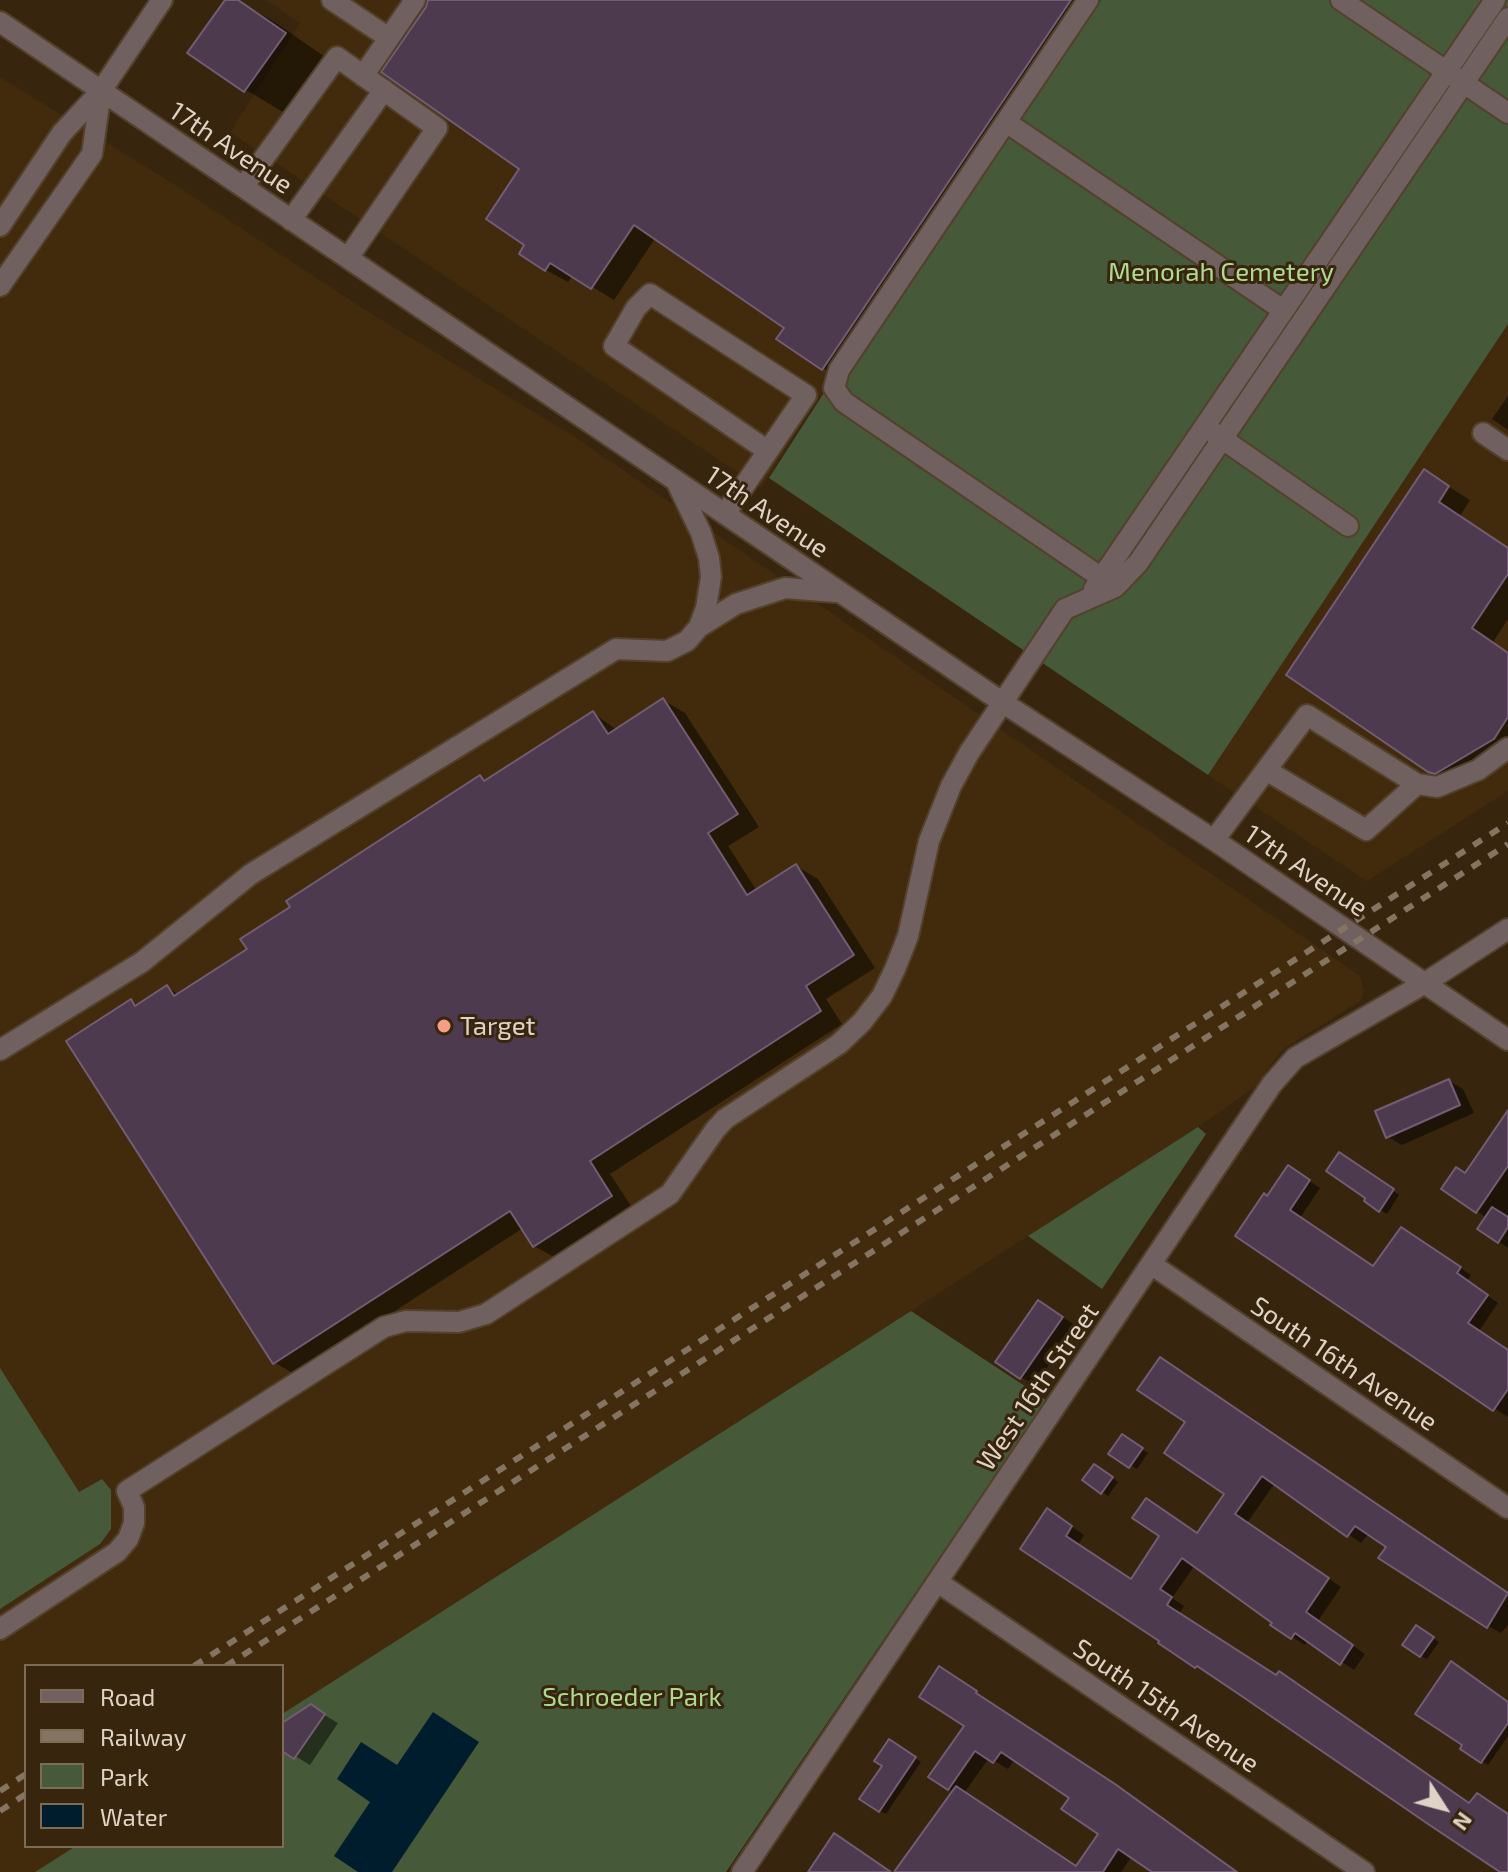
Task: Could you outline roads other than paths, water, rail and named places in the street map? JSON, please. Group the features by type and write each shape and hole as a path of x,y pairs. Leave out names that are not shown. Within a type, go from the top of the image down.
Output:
{"street":[{"path":"0,226 62,133 101,91 162,0"},
{"path":"332,0 389,38"},
{"path":"363,76 415,0"},
{"path":"1088,0 839,370 834,388 844,402 1108,582"},
{"path":"1341,0 1508,113"},
{"path":"0,1629 117,1552 128,1539 134,1523 134,1507 127,1491 384,1327 406,1321 459,1322 486,1314 670,1194 725,1119 839,1044 862,1022 882,996 908,936 929,841 963,762 1065,609 1087,599 1138,563 1223,439 1455,78 1495,0"},
{"path":"1108,582 1283,310 1455,78 1508,18"},
{"name":"17th Avenue","path":"0,22 839,592 1214,840 1508,1040"},
{"path":"243,187 337,57 437,128 348,258"},
{"path":"291,220 384,90"},
{"path":"0,286 92,154 101,91"},
{"path":"1006,122 1283,310"},
{"path":"725,514 768,451 806,395 650,294 636,308 614,346 768,451"},
{"path":"1205,427 1348,526"},
{"path":"1483,433 1508,450"},
{"path":"676,481 691,508 709,558 709,593 699,627"},
{"path":"0,1050 142,962 251,874 616,649 667,651 687,641 699,627 736,604 785,588 839,592"},
{"path":"1214,840 1307,715 1417,784 1437,787 1478,770 1508,748"},
{"path":"1266,770 1366,830 1417,784"},
{"name":"West 16th Street","path":"742,1872 1272,1084 1295,1058 1425,983 1508,929"},
{"name":"South 16th Avenue","path":"1151,1264 1508,1508"},
{"name":"South 15th Avenue","path":"939,1583 1364,1872"}],"water":[{"path":"433,1712 479,1742 392,1872 358,1872 334,1856 370,1802 337,1779 361,1742 397,1765"}],"railway":[{"path":"197,1664 1508,823"},
{"path":"229,1664 1508,844"},
{"path":"0,1791 24,1775"},
{"path":"0,1811 24,1795"}],"place":[{"name":"Target","path":"444,1026"}],"park label":[{"name":"Menorah Cemetery","path":"1221,272"},
{"name":"Schroeder Park","path":"632,1697"}]}
